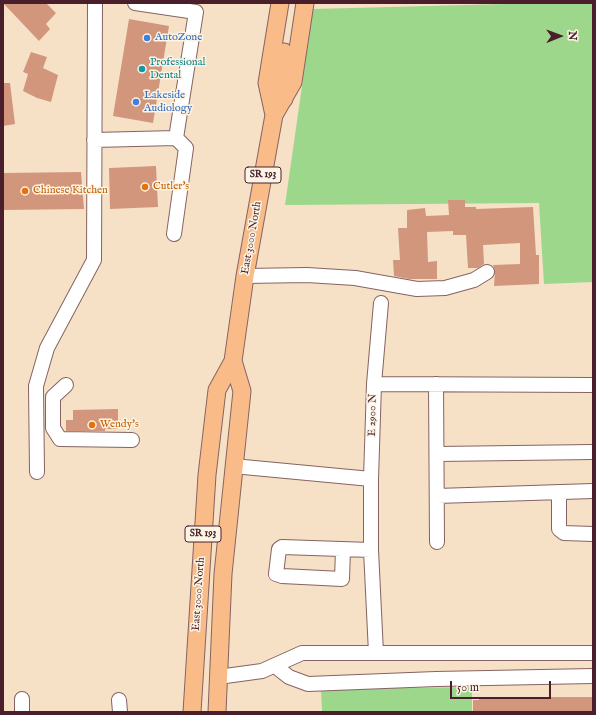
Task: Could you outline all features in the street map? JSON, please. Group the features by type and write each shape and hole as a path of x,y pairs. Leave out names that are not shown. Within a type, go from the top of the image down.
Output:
{"main road":[{"name":"East 3000 North","path":"274,115 267,83 280,3"},
{"path":"284,99 280,88 281,70 292,3"},
{"name":"East 3000 North","path":"192,712 207,475 217,390 233,361 245,276 274,115 293,82 305,3"},
{"name":"East 3000 North","path":"217,712 223,574 233,466 242,391 233,361"}],"street":[{"path":"37,472 36,386 47,348 94,260 95,3"},
{"path":"135,3 197,7 176,138"},
{"path":"94,140 176,138 186,148 174,234"},
{"path":"245,276 306,275 348,278 417,289 445,288 474,280 487,272"},
{"path":"374,384 381,303"},
{"name":"E 2900 N","path":"376,653 371,550 371,479 374,384 593,385"},
{"path":"436,384 437,542"},
{"path":"66,385 54,397 53,428 60,439 132,440"},
{"path":"437,454 593,452"},
{"path":"233,466 371,479"},
{"path":"437,496 593,491"},
{"path":"559,492 559,529 564,533 593,534"},
{"path":"343,550 342,579 282,576 276,574 279,549 282,547 371,550"},
{"path":"218,676 262,671 302,653 593,653"},
{"path":"275,666 289,677 308,684 436,679 593,676"}],"green space":[{"path":"593,3 593,282 544,284 539,203 285,205 313,9"},
{"path":"472,687 472,712 322,712 321,689"}],"building":[{"path":"3,3 46,3 56,13 46,24 50,29 39,41"},
{"path":"129,19 169,26 153,123 113,116"},
{"path":"31,52 47,57 43,68 58,75 51,102 37,98 23,91 28,74 23,72"},
{"path":"3,83 10,83 15,124 3,126"},
{"path":"156,166 158,207 110,209 109,168"},
{"path":"81,172 84,209 3,210 3,173"},
{"path":"448,200 465,200 465,207 476,207 476,209 533,207 536,255 539,255 539,284 494,286 495,271 493,265 520,264 520,243 483,245 484,264 478,268 468,268 466,235 453,235 453,231 427,232 428,262 437,261 437,279 409,279 394,276 393,260 400,260 398,228 407,228 407,210 425,208 426,216 449,215"},
{"name":"Wendy's","path":"118,409 118,429 105,429 105,431 66,431 66,420 73,420 73,410"},
{"path":"593,697 593,712 473,712 473,700 479,700 479,698"}],"place":[{"name":"AutoZone","path":"147,38"},
{"name":"Professional Dental","path":"142,69"},
{"name":"Lakeside Audiology","path":"136,102"},
{"name":"Cutler's","path":"145,187"},
{"name":"Chinese Kitchen","path":"25,191"},
{"name":"Wendy's","path":"92,425"}]}
